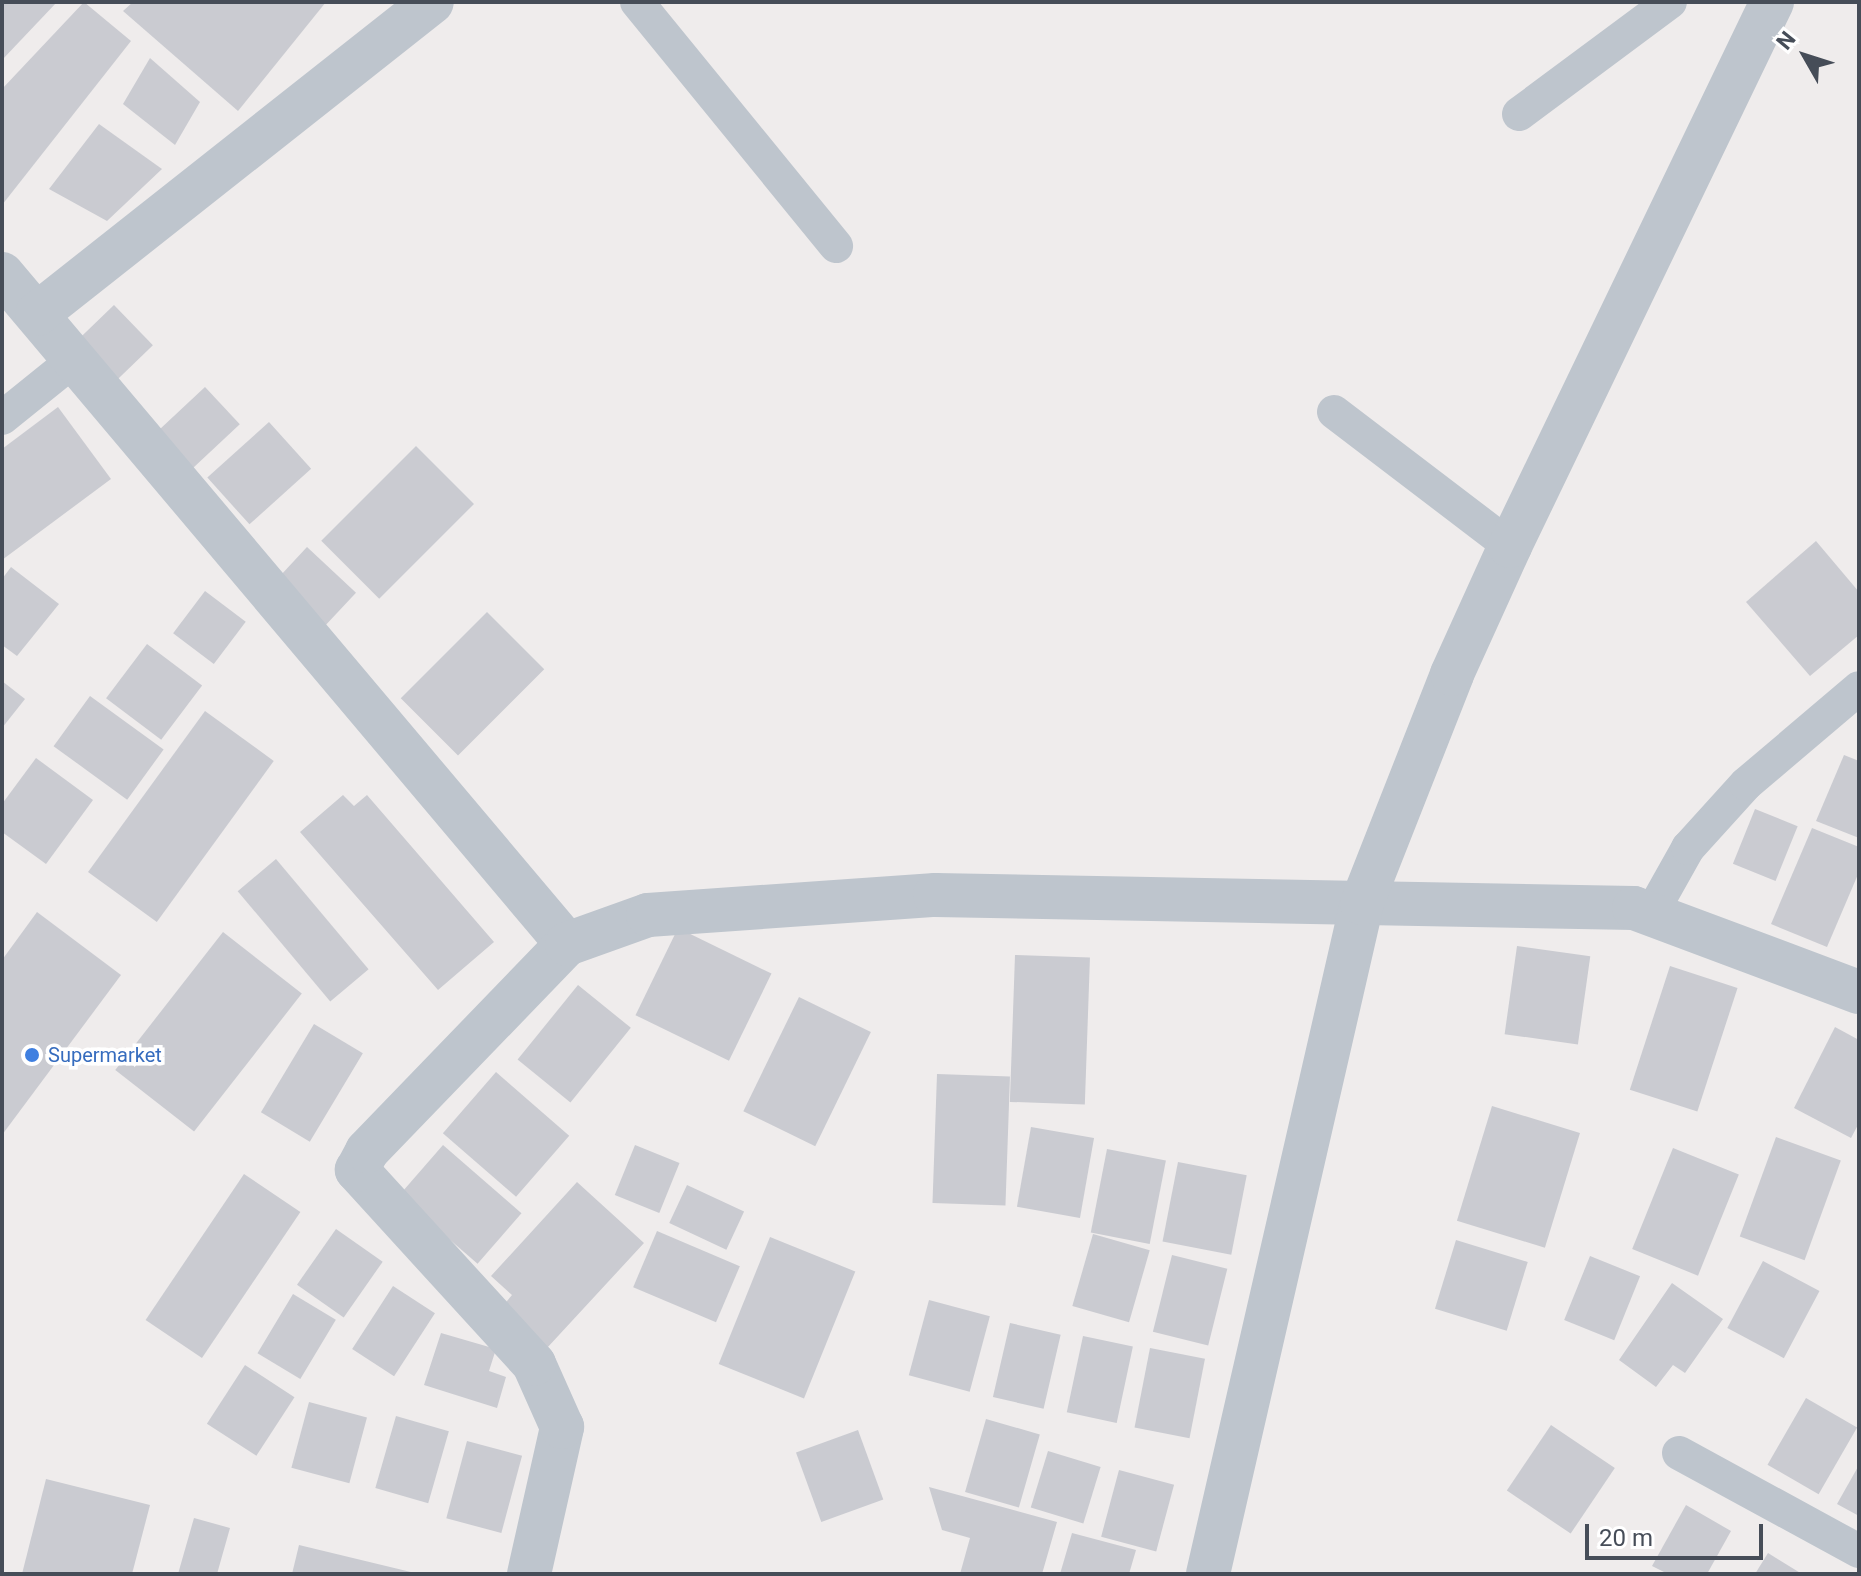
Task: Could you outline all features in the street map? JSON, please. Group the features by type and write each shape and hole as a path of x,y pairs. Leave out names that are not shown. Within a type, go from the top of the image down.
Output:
{"street":[{"path":"432,2 15,298 75,359 567,944"},
{"path":"1208,1574 1362,903 1452,674 1510,546 1772,2"},
{"path":"529,1574 562,1427 534,1364 357,1170 367,1151 567,944 648,915 935,895 1634,908 1859,992"}],"lane":[{"path":"637,2 836,246"},
{"path":"1519,114 1670,2"},
{"path":"2,418 75,359"},
{"path":"1334,412 1510,546"},
{"path":"1651,914 1688,848 1746,784 1859,688"},
{"path":"1679,1453 1859,1551"}],"building":[{"path":"2,2 57,2 2,60"},
{"path":"84,2 131,41 2,205 2,89"},
{"path":"133,2 326,2 238,111 123,11"},
{"path":"150,58 200,102 175,145 123,104"},
{"path":"99,124 162,169 107,221 49,189"},
{"path":"114,305 153,345 111,386 72,345"},
{"path":"205,387 240,424 193,468 158,431"},
{"path":"58,407 111,479 2,560 2,449"},
{"path":"269,422 311,469 249,524 207,478"},
{"path":"416,446 474,504 379,599 321,541"},
{"path":"1816,541 1859,592 1859,635 1810,676 1746,602"},
{"path":"307,547 356,593 325,626 276,580"},
{"path":"11,567 59,604 17,656 2,645 2,579"},
{"path":"205,591 246,622 214,664 173,633"},
{"path":"487,612 544,669 458,756 401,698"},
{"path":"147,644 202,686 161,740 106,698"},
{"path":"2,681 25,699 2,728"},
{"path":"90,696 164,749 127,800 54,746"},
{"path":"205,711 274,761 157,922 88,872"},
{"path":"1844,755 1859,761 1859,838 1816,821"},
{"path":"36,758 93,800 46,864 2,832 2,804"},
{"path":"343,795 354,806 367,795 494,942 438,990 300,832"},
{"path":"1755,809 1798,826 1776,881 1733,864"},
{"path":"1812,828 1859,847 1859,872 1827,947 1771,924"},
{"path":"276,859 369,969 330,1001 238,891"},
{"name":"Supermarket","path":"37,912 121,975 2,1135 2,960"},
{"path":"678,928 771,974 729,1061 635,1015"},
{"path":"223,932 302,994 194,1131 115,1070"},
{"path":"1517,946 1590,956 1578,1044 1505,1034"},
{"path":"1015,955 1090,958 1085,1105 1010,1102"},
{"path":"1670,966 1738,988 1697,1112 1630,1090"},
{"path":"578,985 631,1028 570,1102 518,1060"},
{"path":"799,997 871,1032 815,1146 743,1111"},
{"path":"314,1024 363,1053 310,1142 261,1112"},
{"path":"1835,1027 1859,1040 1859,1123 1851,1138 1794,1108"},
{"path":"496,1072 569,1136 516,1197 443,1133"},
{"path":"937,1074 1010,1077 1005,1205 932,1203"},
{"path":"1492,1106 1580,1133 1545,1248 1457,1221"},
{"path":"1031,1127 1094,1138 1080,1218 1017,1207"},
{"path":"1776,1137 1841,1161 1805,1260 1740,1237"},
{"path":"443,1145 521,1213 478,1264 399,1196"},
{"path":"635,1145 680,1163 659,1213 615,1195"},
{"path":"1673,1148 1739,1175 1698,1276 1632,1249"},
{"path":"1107,1149 1166,1160 1150,1244 1091,1232"},
{"path":"1178,1162 1247,1175 1231,1255 1163,1242"},
{"path":"244,1174 300,1212 202,1358 146,1320"},
{"path":"577,1182 644,1243 547,1348 502,1307 512,1295 491,1276"},
{"path":"687,1185 744,1212 726,1250 669,1223"},
{"path":"336,1229 383,1262 344,1317 297,1285"},
{"path":"657,1231 740,1266 716,1322 633,1287"},
{"path":"1093,1234 1150,1250 1129,1322 1072,1306"},
{"path":"770,1237 855,1271 804,1398 719,1364"},
{"path":"1456,1240 1528,1262 1507,1331 1435,1309"},
{"path":"1172,1255 1227,1269 1208,1345 1153,1332"},
{"path":"1590,1256 1640,1276 1614,1340 1564,1320"},
{"path":"1763,1261 1820,1291 1784,1358 1727,1328"},
{"path":"1672,1283 1723,1319 1685,1373 1673,1365 1656,1387 1619,1360"},
{"path":"393,1286 435,1313 394,1376 352,1349"},
{"path":"293,1294 336,1320 300,1379 257,1353"},
{"path":"929,1300 990,1316 970,1392 909,1375"},
{"path":"1010,1323 1061,1335 1044,1409 993,1397"},
{"path":"441,1333 496,1349 489,1371 506,1377 497,1408 424,1385"},
{"path":"1083,1336 1133,1347 1117,1423 1067,1412"},
{"path":"1150,1348 1205,1359 1190,1438 1135,1428"},
{"path":"245,1365 294,1397 256,1456 207,1424"},
{"path":"1806,1398 1857,1428 1819,1494 1768,1465"},
{"path":"309,1402 367,1418 349,1483 291,1468"},
{"path":"396,1416 449,1431 428,1503 375,1488"},
{"path":"986,1419 1040,1434 1019,1507 965,1492"},
{"path":"1551,1425 1615,1468 1571,1534 1507,1490"},
{"path":"858,1430 883,1500 821,1522 796,1453"},
{"path":"467,1441 522,1456 501,1533 446,1518"},
{"path":"1048,1451 1101,1467 1083,1524 1031,1507"},
{"path":"1859,1465 1859,1516 1837,1504"},
{"path":"1119,1470 1174,1485 1156,1551 1101,1537"},
{"path":"46,1479 150,1505 132,1574 22,1574"},
{"path":"929,1487 1057,1522 1042,1574 960,1574 970,1538 942,1530"},
{"path":"1686,1505 1731,1531 1707,1574 1668,1574 1652,1566"},
{"path":"194,1518 230,1528 217,1574 178,1574"},
{"path":"1072,1533 1136,1550 1129,1574 1060,1574"},
{"path":"299,1545 415,1573 292,1574"},
{"path":"1768,1553 1802,1574 1755,1574"}],"place":[{"name":"Supermarket","path":"32,1055"}]}
